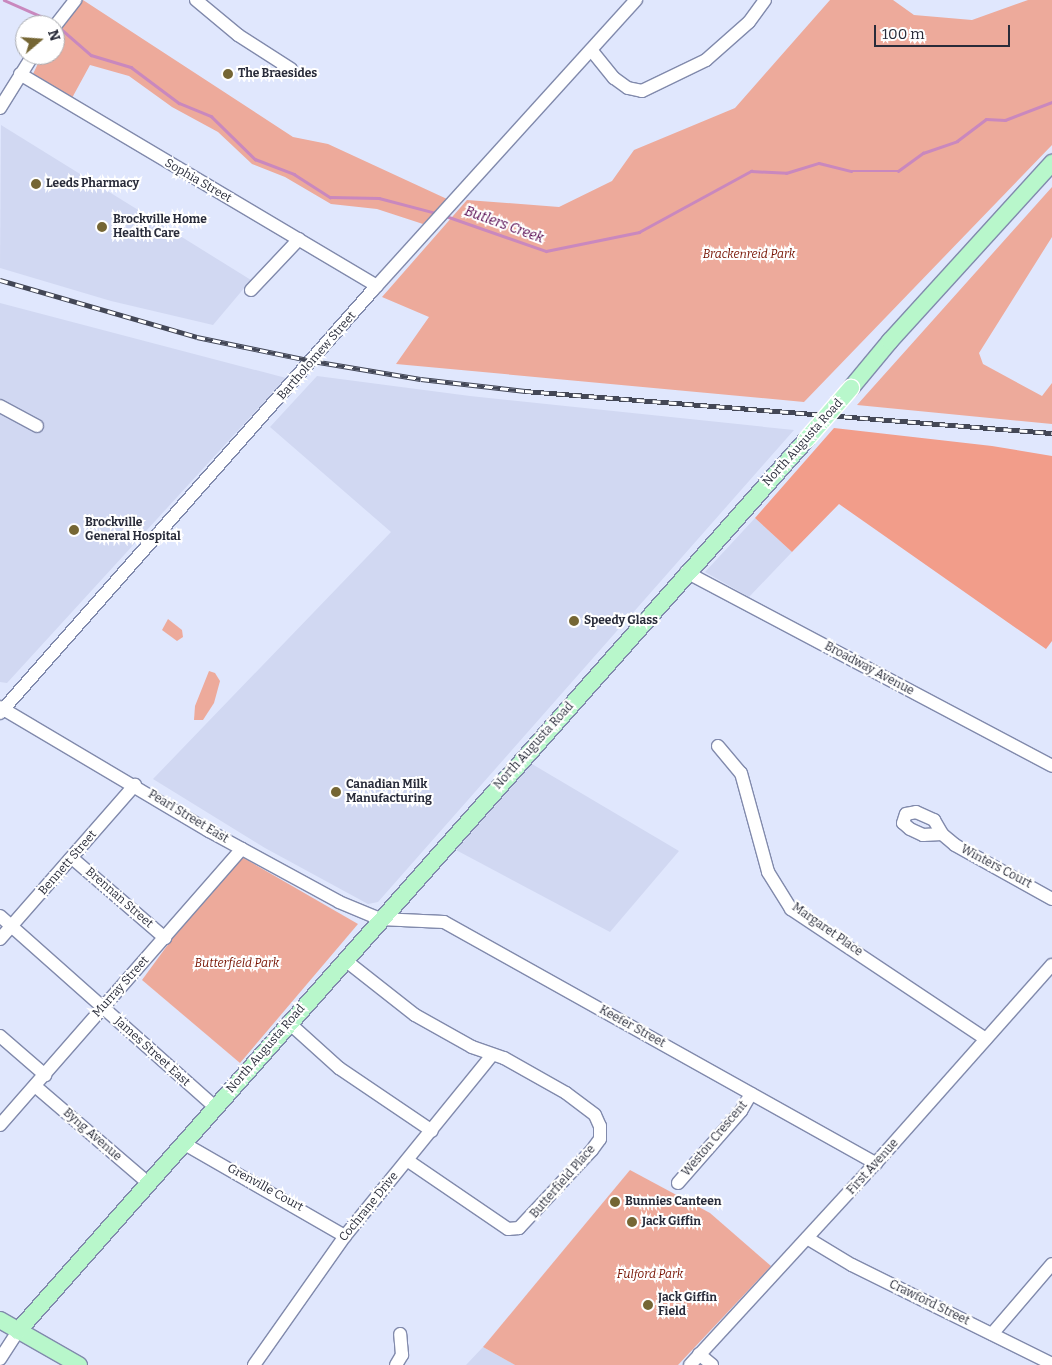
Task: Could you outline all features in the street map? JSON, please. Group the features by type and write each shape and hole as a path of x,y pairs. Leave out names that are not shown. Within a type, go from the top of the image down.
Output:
{"main road":[{"name":"North Augusta Road","path":"18,1331 288,1022 345,960 686,572 806,440 890,341 1052,163"},
{"path":"0,1320 60,1360 79,1365"}],"street":[{"path":"63,15 75,0"},
{"path":"196,0 238,35 291,68"},
{"name":"Bartholomew Street","path":"1,710 435,221 592,51 636,0"},
{"path":"592,51 614,78 628,88 642,91 706,60 749,22 765,0"},
{"path":"0,108 26,65"},
{"name":"Sophia Street","path":"20,74 377,286"},
{"path":"251,290 299,239"},
{"path":"0,406 36,426"},
{"name":"Broadway Avenue","path":"686,572 1052,766"},
{"name":"Pearl Street East","path":"1,710 242,849 339,902 380,919"},
{"name":"Margaret Place","path":"718,746 740,773 768,872 792,909 986,1039"},
{"name":"Bennett Street","path":"0,939 134,785"},
{"name":"Winters Court","path":"942,834 956,845 1052,899"},
{"name":"Murray Street","path":"0,1125 166,938 242,849"},
{"name":"Brennan Street","path":"72,858 166,938"},
{"name":"James Street East","path":"0,916 215,1107"},
{"name":"Keefer Street","path":"380,919 444,922 752,1094 796,1116 876,1163"},
{"name":"Butterfield Place","path":"345,960 415,1014 492,1055 504,1058 566,1093 595,1115 600,1126 600,1139 592,1150 530,1220 519,1228 508,1229 407,1160"},
{"name":"First Avenue","path":"690,1365 876,1163 1052,965"},
{"path":"288,1022 339,1068 432,1131"},
{"path":"0,1036 45,1075"},
{"name":"Cochrane Drive","path":"254,1365 345,1236 492,1055"},
{"name":"Byng Avenue","path":"35,1086 148,1183"},
{"name":"Weston Crescent","path":"678,1183 741,1111 752,1094"},
{"name":"Grenville Court","path":"183,1143 345,1236"},
{"name":"Crawford Street","path":"807,1238 852,1265 1052,1364"},
{"path":"992,1334 1052,1264"},
{"path":"0,1359 18,1331"},
{"path":"396,1365 402,1355 400,1334"},
{"path":"699,1354 712,1365"}],"shaded area":[{"path":"1,125 251,280 213,325 111,301 0,268"},
{"name":"Brockville General Hospital","path":"0,303 286,378 7,683 0,682"},
{"path":"317,376 470,396 794,430 378,902 368,904 265,848 153,779 391,532 270,427"},
{"path":"834,428 992,446 1052,456 1052,641 1046,649 839,504 792,552 755,518"},
{"path":"755,518 792,552 749,597 705,572"},
{"path":"532,764 679,851 610,932 456,850"},
{"path":"483,1347 515,1365 466,1365"}],"green space":[{"path":"83,0 293,137 328,144 447,199 423,224 377,209 331,204 285,177 252,164 218,132 172,107 129,76 90,65 72,98 33,74 37,65 65,65 65,22"},
{"name":"Brackenreid Park","path":"830,0 893,0 914,15 972,20 1028,0 1052,0 1052,145 804,402 396,364 429,317 382,297 467,200 559,207 612,181 634,150 735,108"},
{"path":"1052,187 1052,237 979,353 983,364 1042,396 1052,383 1052,424 857,405"},
{"path":"168,619 182,630 183,637 177,641 162,630"},
{"path":"209,671 215,673 220,681 214,703 203,720 194,720 195,706"},
{"name":"Butterfield Park","path":"242,857 358,924 240,1063 142,980 172,939"},
{"name":"Fulford Park","path":"630,1170 710,1213 771,1266 678,1365 515,1365 483,1347"}],"waterway":[{"name":"Butlers Creek","path":"4,0 38,15"},
{"name":"Butlers Creek","path":"65,32 91,55 131,67 179,103 211,116 255,159 294,174 330,197 379,198 436,213"},
{"name":"Butlers Creek","path":"446,216 546,251 639,232 751,171 786,173 819,163 851,171 898,171 923,153 957,141 986,119 1005,120 1052,102"}],"railway":[{"path":"0,280 197,337 313,361 421,379 525,391 1052,433"}],"place":[{"name":"The Braesides","path":"228,74"},
{"name":"Leeds Pharmacy","path":"36,184"},
{"name":"Brockville Home Health Care","path":"102,227"},
{"name":"Brockville General Hospital","path":"74,530"},
{"name":"Speedy Glass","path":"574,621"},
{"name":"Canadian Milk Manufacturing","path":"336,792"},
{"name":"Bunnies Canteen","path":"615,1202"},
{"name":"Jack Giffin","path":"632,1222"},
{"name":"Jack Giffin Field","path":"648,1305"}]}
